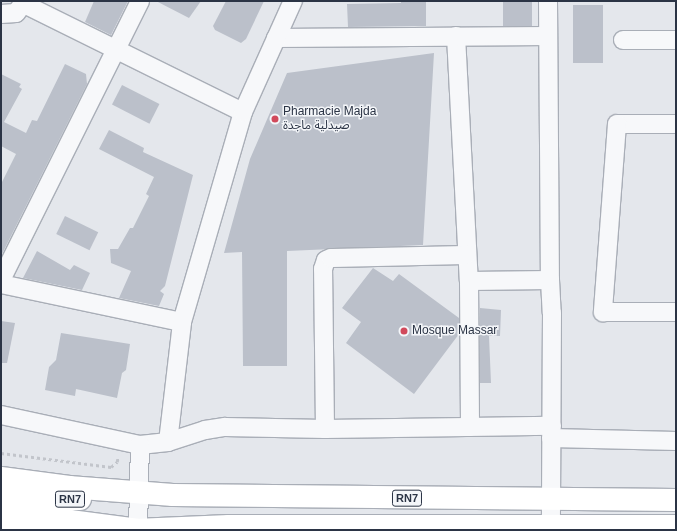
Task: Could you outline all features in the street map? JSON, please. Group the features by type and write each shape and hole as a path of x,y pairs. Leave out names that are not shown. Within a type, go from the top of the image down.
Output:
{"highway":[{"path":"1,478 139,493"},
{"name":"RN7","path":"1,498 76,499 139,493 218,496 676,500"},
{"name":"RN7","path":"1,519 70,521 138,530 229,526 676,526"}],"street":[{"path":"1,280 140,1"},
{"path":"168,442 182,322 243,112 293,1"},
{"path":"548,1 550,280 552,313 551,525"},
{"path":"1,14 16,13 25,3 243,112"},
{"path":"456,36 469,281 470,427"},
{"path":"276,38 548,36"},
{"path":"623,40 676,40"},
{"path":"676,124 617,124 603,312 676,312"},
{"path":"325,429 323,269 326,260 331,258 467,255"},
{"path":"469,281 550,280"},
{"path":"1,284 182,322"},
{"path":"1,415 140,445 168,442 199,431 224,427 325,429 470,427 676,441"},
{"path":"138,530 140,445"}],"path":[{"path":"1,453 111,467"}],"building":[{"path":"94,1 128,1 111,35 85,22"},
{"path":"156,1 201,1 189,18"},
{"path":"226,1 264,1 246,39 241,43 215,30 213,26"},
{"path":"401,1 426,1 426,26 348,27 347,4 401,3"},
{"path":"503,1 532,1 532,26 503,26"},
{"path":"573,5 603,5 603,63 573,63"},
{"path":"434,53 423,245 287,251 287,366 243,366 242,252 224,253 250,159 287,73"},
{"path":"65,64 86,74 87,84 1,256 1,184 16,154 1,146 1,74 21,84 19,87 22,89 4,122 26,133 32,120 37,121"},
{"path":"122,85 159,104 149,124 112,105"},
{"path":"109,130 144,148 143,152 193,175 165,286 160,291 164,294 159,306 119,298 131,271 111,263 110,249 118,249 130,228 133,228 149,196 146,194 154,177 99,149"},
{"path":"65,216 98,232 89,250 56,234"},
{"path":"37,251 70,270 74,265 90,273 82,290 23,278"},
{"name":"Mosque Massar","path":"373,268 393,281 399,274 459,318 459,334 414,394 346,343 361,322 342,308"},
{"path":"480,308 501,310 500,336 489,336 491,383 480,383"},
{"path":"1,321 15,323 7,363 1,363"},
{"path":"61,333 130,344 126,370 122,373 117,398 76,389 75,396 45,390 49,367 56,360"}],"place":[{"name":"Pharmacie Majda صيدلية ماجدة","path":"275,119"},
{"name":"Mosque Massar","path":"404,331"}]}
